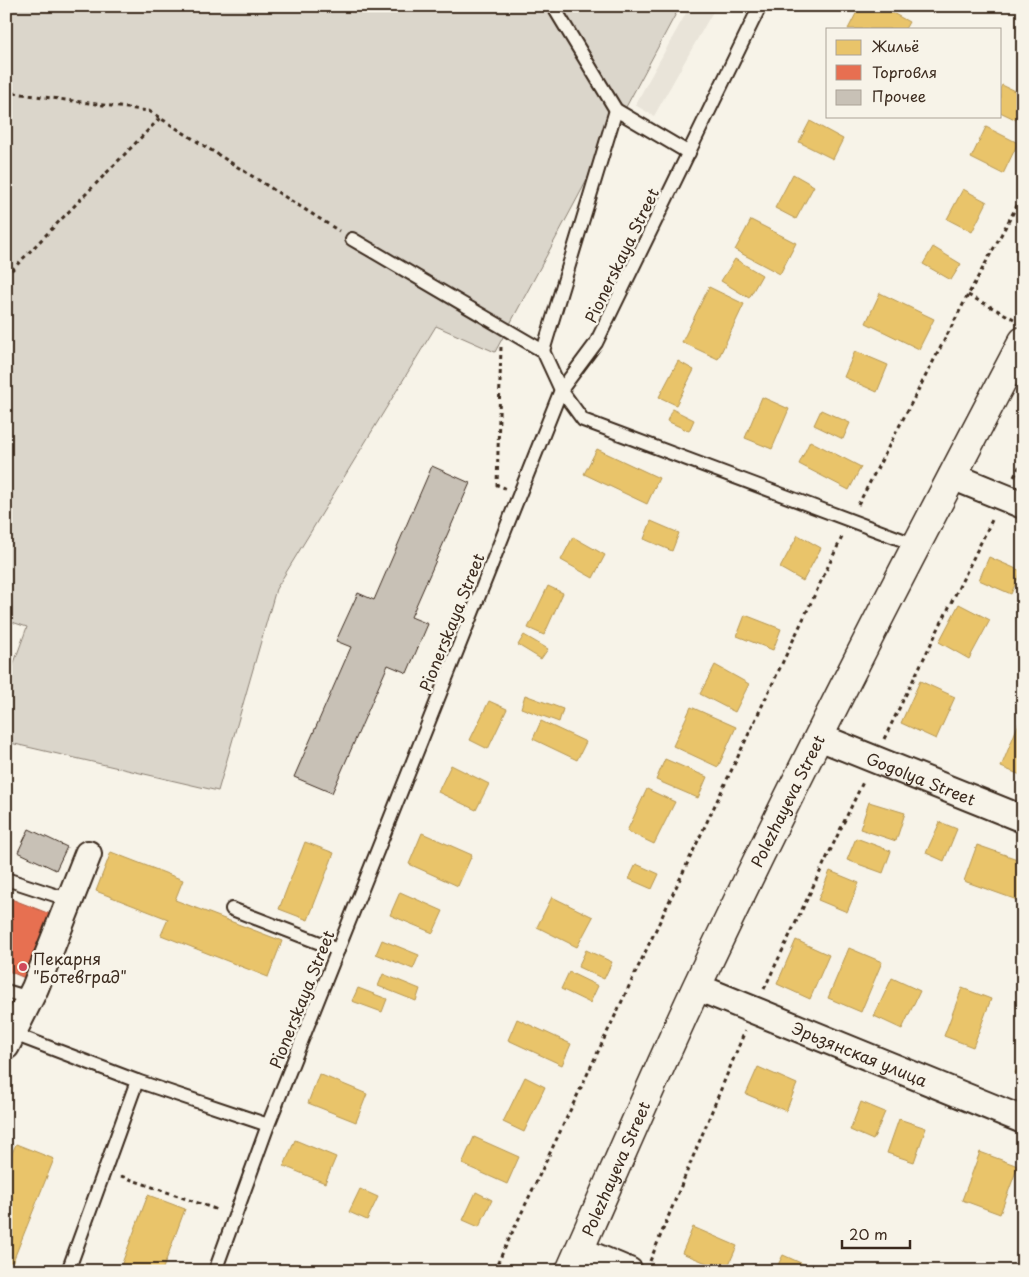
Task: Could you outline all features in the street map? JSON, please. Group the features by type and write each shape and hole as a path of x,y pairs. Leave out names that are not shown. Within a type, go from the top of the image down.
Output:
{"main road":[{"name":"Polezhayeva Street","path":"575,1260 696,987 819,737 952,476 1019,330"}],"street":[{"path":"952,476 1013,501"},
{"name":"Gogolya Street","path":"819,737 1023,819"},
{"path":"9,1040 18,995 70,900 88,854"},
{"name":"Эрьзянская улица","path":"696,987 1023,1120"},
{"path":"575,1260 639,1266"}],"lane":[{"path":"552,6 616,110 689,153"},
{"name":"Pionerskaya Street","path":"216,1271 268,1125 561,390 596,343 760,6"},
{"path":"543,351 616,110"},
{"path":"352,239 543,351 561,390 582,420 916,545"},
{"path":"6,879 70,900"},
{"path":"232,909 338,950"},
{"path":"9,1040 268,1125"},
{"path":"68,1271 137,1081"}],"path":[{"path":"6,92 149,111 352,239"},
{"path":"6,276 160,118"},
{"path":"494,1271 850,520 968,295 1023,195"},
{"path":"968,295 1019,330"},
{"path":"501,326 497,485 520,494"},
{"path":"639,1266 754,1010 874,759 1013,501 1023,459"},
{"path":"104,1170 235,1216"}],"shaded area":[{"path":"6,6 680,6 495,352 436,326 276,589 218,791 6,742 6,685 27,627 6,620"},
{"path":"690,6 716,6 654,116 635,105"}],"building: Жильё":[{"path":"860,6 880,6 909,22 906,28 849,28"},
{"path":"1002,85 1023,95 1023,123 1002,113"},
{"path":"810,121 843,139 833,159 799,142"},
{"path":"986,127 1018,143 1003,174 971,158"},
{"path":"793,174 814,186 796,219 775,208"},
{"path":"963,189 987,202 972,232 947,219"},
{"path":"751,220 796,243 780,274 735,250"},
{"path":"933,247 961,264 951,280 923,264"},
{"path":"735,259 762,275 749,298 721,281"},
{"path":"709,287 744,304 718,359 682,342"},
{"path":"880,293 934,319 919,349 866,323"},
{"path":"855,351 888,365 877,392 844,377"},
{"path":"678,361 694,370 676,405 659,397"},
{"path":"762,397 789,409 772,449 745,438"},
{"path":"672,409 694,420 689,431 667,421"},
{"path":"821,410 850,423 843,439 814,425"},
{"path":"810,441 861,467 849,490 799,464"},
{"path":"597,449 659,478 647,504 584,474"},
{"path":"651,521 679,533 672,551 644,539"},
{"path":"798,535 821,548 803,581 780,568"},
{"path":"573,537 605,555 593,578 561,560"},
{"path":"989,557 1021,571 1011,594 979,580"},
{"path":"548,586 563,593 544,635 528,628"},
{"path":"959,604 990,620 969,659 939,642"},
{"path":"745,615 781,629 773,650 737,636"},
{"path":"524,635 548,649 541,659 518,645"},
{"path":"715,665 749,684 735,712 700,694"},
{"path":"920,681 955,697 936,739 901,723"},
{"path":"525,695 563,709 559,722 521,708"},
{"path":"489,701 507,709 488,749 470,740"},
{"path":"691,707 736,727 718,767 673,746"},
{"path":"541,721 586,742 577,760 533,739"},
{"path":"1019,723 1023,725 1023,776 1001,767"},
{"path":"665,759 707,777 698,798 656,780"},
{"path":"451,765 489,784 476,810 438,792"},
{"path":"647,789 675,802 654,844 627,831"},
{"path":"869,802 905,813 896,841 860,829"},
{"path":"940,822 957,829 944,861 926,853"},
{"path":"422,833 472,855 458,886 409,864"},
{"path":"856,838 891,851 883,873 847,860"},
{"path":"305,842 334,853 308,920 279,909"},
{"path":"977,845 1023,861 1023,893 1020,901 964,881"},
{"path":"111,852 183,880 175,900 282,941 268,977 161,935 168,919 96,891"},
{"path":"636,864 659,874 652,889 629,879"},
{"path":"830,871 859,883 847,912 818,900"},
{"path":"400,892 443,911 433,933 390,915"},
{"path":"552,897 593,917 577,947 537,927"},
{"path":"382,940 419,955 413,969 376,954"},
{"path":"796,940 829,955 810,999 777,984"},
{"path":"849,948 882,962 861,1012 828,998"},
{"path":"586,950 612,962 604,979 578,967"},
{"path":"569,972 598,986 590,1003 561,989"},
{"path":"383,974 420,989 416,1001 378,986"},
{"path":"892,978 920,991 902,1029 874,1016"},
{"path":"358,988 387,999 382,1012 352,1001"},
{"path":"962,988 991,999 973,1047 944,1036"},
{"path":"517,1019 571,1044 562,1065 508,1040"},
{"path":"1023,1057 1023,1076 1015,1073"},
{"path":"758,1067 797,1084 786,1111 746,1094"},
{"path":"319,1074 367,1094 356,1122 308,1103"},
{"path":"525,1077 545,1087 524,1132 503,1122"},
{"path":"861,1102 885,1112 873,1140 850,1130"},
{"path":"899,1119 926,1128 914,1162 887,1153"},
{"path":"474,1137 519,1157 507,1184 462,1164"},
{"path":"295,1140 336,1157 325,1183 284,1166"},
{"path":"16,1144 54,1159 9,1271 6,1271 6,1167"},
{"path":"980,1152 1018,1166 1000,1214 962,1200"},
{"path":"360,1189 378,1197 367,1220 349,1212"},
{"path":"476,1192 492,1200 479,1227 463,1220"},
{"path":"148,1195 185,1209 162,1271 119,1271"},
{"path":"693,1227 737,1246 726,1271 682,1253"},
{"path":"783,1255 812,1268 811,1271 775,1271"}],"building: Торговля":[{"path":"6,897 58,917 32,981 6,970"}],"building: Прочее":[{"path":"432,466 470,483 411,617 428,624 407,673 388,665 332,793 294,777 351,647 336,641 358,593 374,600"},
{"path":"29,829 67,847 56,870 18,852"}],"place":[{"name":"Пекарня \"Ботевград\"","path":"23,967"}]}
